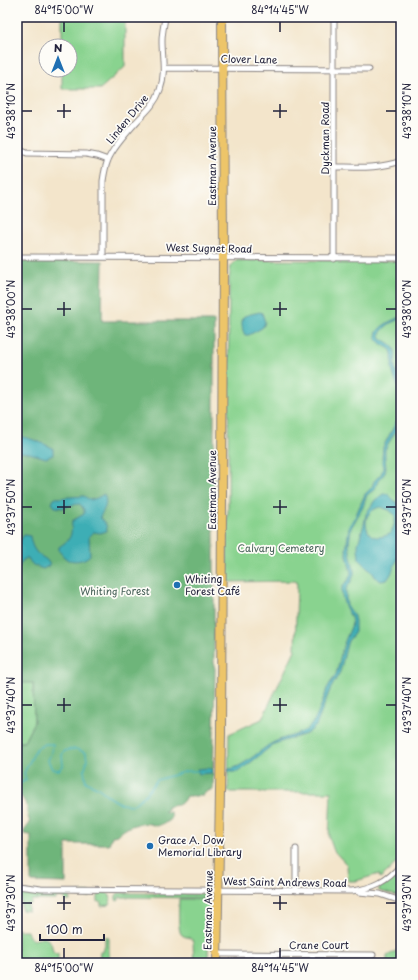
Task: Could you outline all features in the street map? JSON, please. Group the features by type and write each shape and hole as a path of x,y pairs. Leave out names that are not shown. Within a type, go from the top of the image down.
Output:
{"main road":[{"name":"Eastman Avenue","path":"217,963 221,734 223,257 222,17"}],"street":[{"name":"Linden Drive","path":"103,257 103,181 108,160 122,138 156,100 163,79 164,68 162,41 165,17"},
{"name":"Dyckman Road","path":"334,17 334,258"},
{"name":"Clover Lane","path":"164,68 369,69"},
{"path":"17,149 27,153 86,154 108,160"},
{"path":"334,167 374,167 401,162"},
{"name":"West Sugnet Road","path":"17,257 401,258"},
{"path":"296,849 296,891"},
{"name":"West Saint Andrews Road","path":"17,886 40,889 352,891 375,886 385,881 396,872 401,865"},
{"path":"352,891 380,894 401,901"},
{"name":"Crane Court","path":"218,954 373,955"}],"green space":[{"path":"62,17 125,17 125,67 100,89 62,89 62,78 78,78 78,38 62,38"},
{"name":"Calvary Cemetery","path":"237,260 401,261 401,856 392,868 380,878 379,874 356,881 348,881 347,865 334,851 329,837 331,792 228,792 229,734 262,719 295,650 297,585 296,581 227,582 229,280 231,266"},
{"name":"Whiting Forest","path":"17,261 103,261 102,321 214,321 215,668 213,790 207,791 203,796 186,796 180,804 167,807 167,810 164,812 170,812 172,817 168,821 157,826 143,823 131,826 117,835 112,836 109,844 66,844 66,883 31,881 31,835 24,834 24,831 30,823 27,813 27,806 17,793 17,742 24,742 34,722 33,683 17,683"},
{"path":"33,682 34,722 24,742 17,742 17,683"},
{"path":"400,872 401,897 379,891 379,888 392,880"},
{"path":"23,892 67,893 70,901 65,901 65,897 56,897 56,900 32,900 31,904 28,904 28,911 22,910 21,894"},
{"path":"77,893 91,893 92,895 90,897 77,897"},
{"path":"99,893 106,893 110,895 111,899 109,905 101,906 101,902 98,902"},
{"path":"118,893 206,894 207,898 119,897 119,900 117,901 116,896"},
{"path":"179,899 205,899 206,902 209,902 208,963 194,963 193,941 180,933"},
{"path":"17,928 19,928 20,931 27,931 33,940 44,938 49,940 54,953 58,953 58,963 17,963"},
{"path":"105,937 108,937 109,939 109,963 99,963 100,951 103,952 105,945"},
{"path":"401,948 401,963 387,963 387,956"}],"water":[{"path":"260,312 262,313 265,322 264,325 262,328 249,335 245,335 242,326 243,317"},
{"path":"401,317 401,319 386,326 380,334 381,339 394,348 396,374 401,392 393,374 391,350 379,342 376,337 379,329"},
{"path":"401,413 401,421 385,450 385,473 378,481 375,489 367,495 363,507 351,528 349,544 354,574 346,589 346,598 347,606 354,616 355,632 348,641 340,672 330,690 316,726 308,733 274,744 240,771 228,772 228,769 244,763 274,742 306,730 317,714 327,689 336,674 344,644 352,625 351,617 345,607 342,594 343,587 348,581 351,573 346,551 349,526 355,517 365,494 381,474 383,469 383,447"},
{"path":"17,436 40,442 53,448 53,455 46,458 29,453 17,452"},
{"path":"104,494 106,503 100,517 106,525 107,531 100,533 93,532 89,536 90,555 88,557 82,560 68,560 59,551 59,547 69,539 72,521 84,514 84,510 80,504 63,508 55,507 52,503 54,499 84,496 90,500"},
{"path":"383,494 387,494 401,507 401,543 399,552 390,577 387,580 381,581 376,578 359,559 358,549 366,514 375,500","holes":["380,507 389,510 395,515 394,525 390,534 378,537 371,535 366,525 367,516"]},
{"path":"24,535 30,536 35,550 46,559 50,565 43,569 33,565 27,558 23,560 17,570 17,545"},
{"path":"197,769 212,769 212,773 199,774"}],"waterway":[{"path":"17,785 26,780 24,773 36,749 45,744 53,744 48,760 52,769 59,770 63,766 62,755 64,751 75,749 86,753 87,761 84,771 86,782 97,787 121,804 133,805 145,795 157,780 187,771 198,771"}],"place":[{"name":"Whiting Forest Café","path":"177,585"},
{"name":"Grace A. Dow Memorial Library","path":"150,846"}]}
